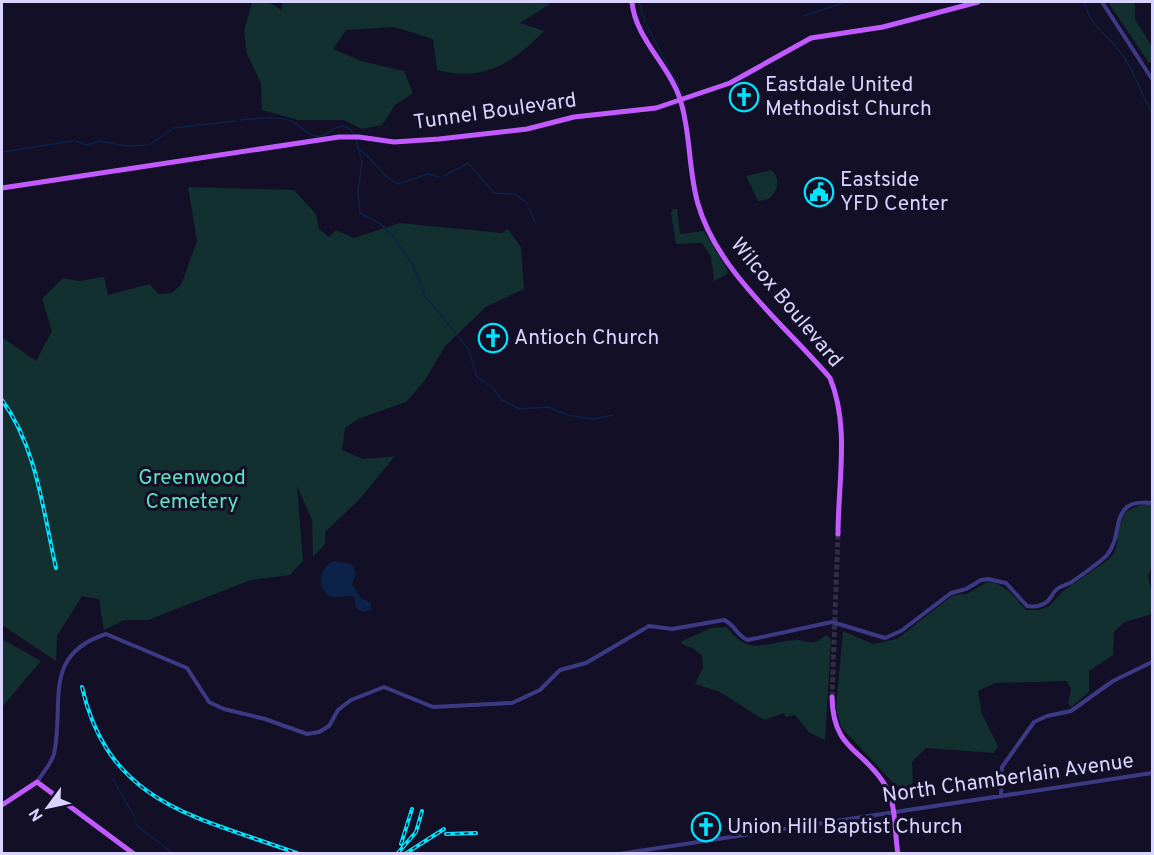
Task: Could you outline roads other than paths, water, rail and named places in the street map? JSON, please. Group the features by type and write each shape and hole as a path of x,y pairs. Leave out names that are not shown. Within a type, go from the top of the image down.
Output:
{"main road":[{"name":"Wilcox Boulevard","path":"632,2 638,25 667,72 680,100 698,204 716,246 734,272 830,378 842,425 838,534"},
{"name":"Tunnel Boulevard","path":"2,188 339,137 359,137 394,142 527,129 574,117 656,108 730,83 811,38 883,27 978,2"},
{"path":"832,697 833,713 841,736 851,750 884,784 893,811 898,854"},
{"path":"2,805 37,782 134,854"}],"street":[{"path":"1102,2 1152,79"},
{"path":"37,782 53,757 60,674 78,645 106,633 187,668 209,702 224,709 265,719 307,734 319,732 328,726 338,710 351,700 384,687 433,707 512,703 540,690 560,670 586,663 649,626 672,629 724,620 730,622 743,639 748,640 832,622 885,638 901,632 951,593 988,579 1006,583 1027,606 1039,606 1048,602 1059,587 1071,582 1105,558 1111,550 1118,520 1128,507 1136,503 1152,503"},
{"path":"1001,795 1002,767 1034,722 1047,716 1071,711 1113,681 1152,662"},
{"name":"North Chamberlain Avenue","path":"619,854 1152,773"}],"water":[{"path":"334,561 352,564 356,574 352,584 360,597 371,603 371,610 364,612 356,608 354,596 331,597 326,593 321,583 322,573"}],"waterway":[{"path":"639,2 645,22"},
{"path":"803,16 846,2"},
{"path":"860,2 868,2"},
{"path":"1084,2 1096,26 1124,57 1151,112"},
{"path":"647,26 683,95"},
{"path":"240,120 285,119 315,136 321,136 344,126 355,135"},
{"path":"76,141 87,145 100,141 126,146 149,145 174,128 236,121"},
{"path":"356,139 362,162 358,191 360,213 381,224 393,236 413,265 425,296 469,350 477,377 494,389 502,400 520,409 548,407 567,415 593,419 613,415"},
{"path":"2,152 73,141"},
{"path":"357,148 398,184 428,174 439,177"},
{"path":"444,176 468,163 494,193 515,194 527,203"},
{"path":"529,208 536,224"},
{"path":"113,779 134,816"},
{"path":"134,820 137,826 174,854"}],"tunnel":[{"path":"832,697 838,534"}],"railway":[{"path":"2,400 14,419 31,459 56,568"},
{"path":"82,687 95,727 113,758 136,782 163,801 194,816 299,854"},
{"path":"401,844 412,809"},
{"path":"397,854 416,832 422,811"},
{"path":"405,854 444,829"},
{"path":"446,834 476,833"}],"place":[{"name":"Eastdale United Methodist Church","path":"744,97"},
{"name":"Eastside YFD Center","path":"819,192"},
{"name":"Antioch Church","path":"493,338"},
{"name":"Union Hill Baptist Church","path":"706,827"}],"park label":[{"name":"Greenwood Cemetery","path":"192,490"}]}
